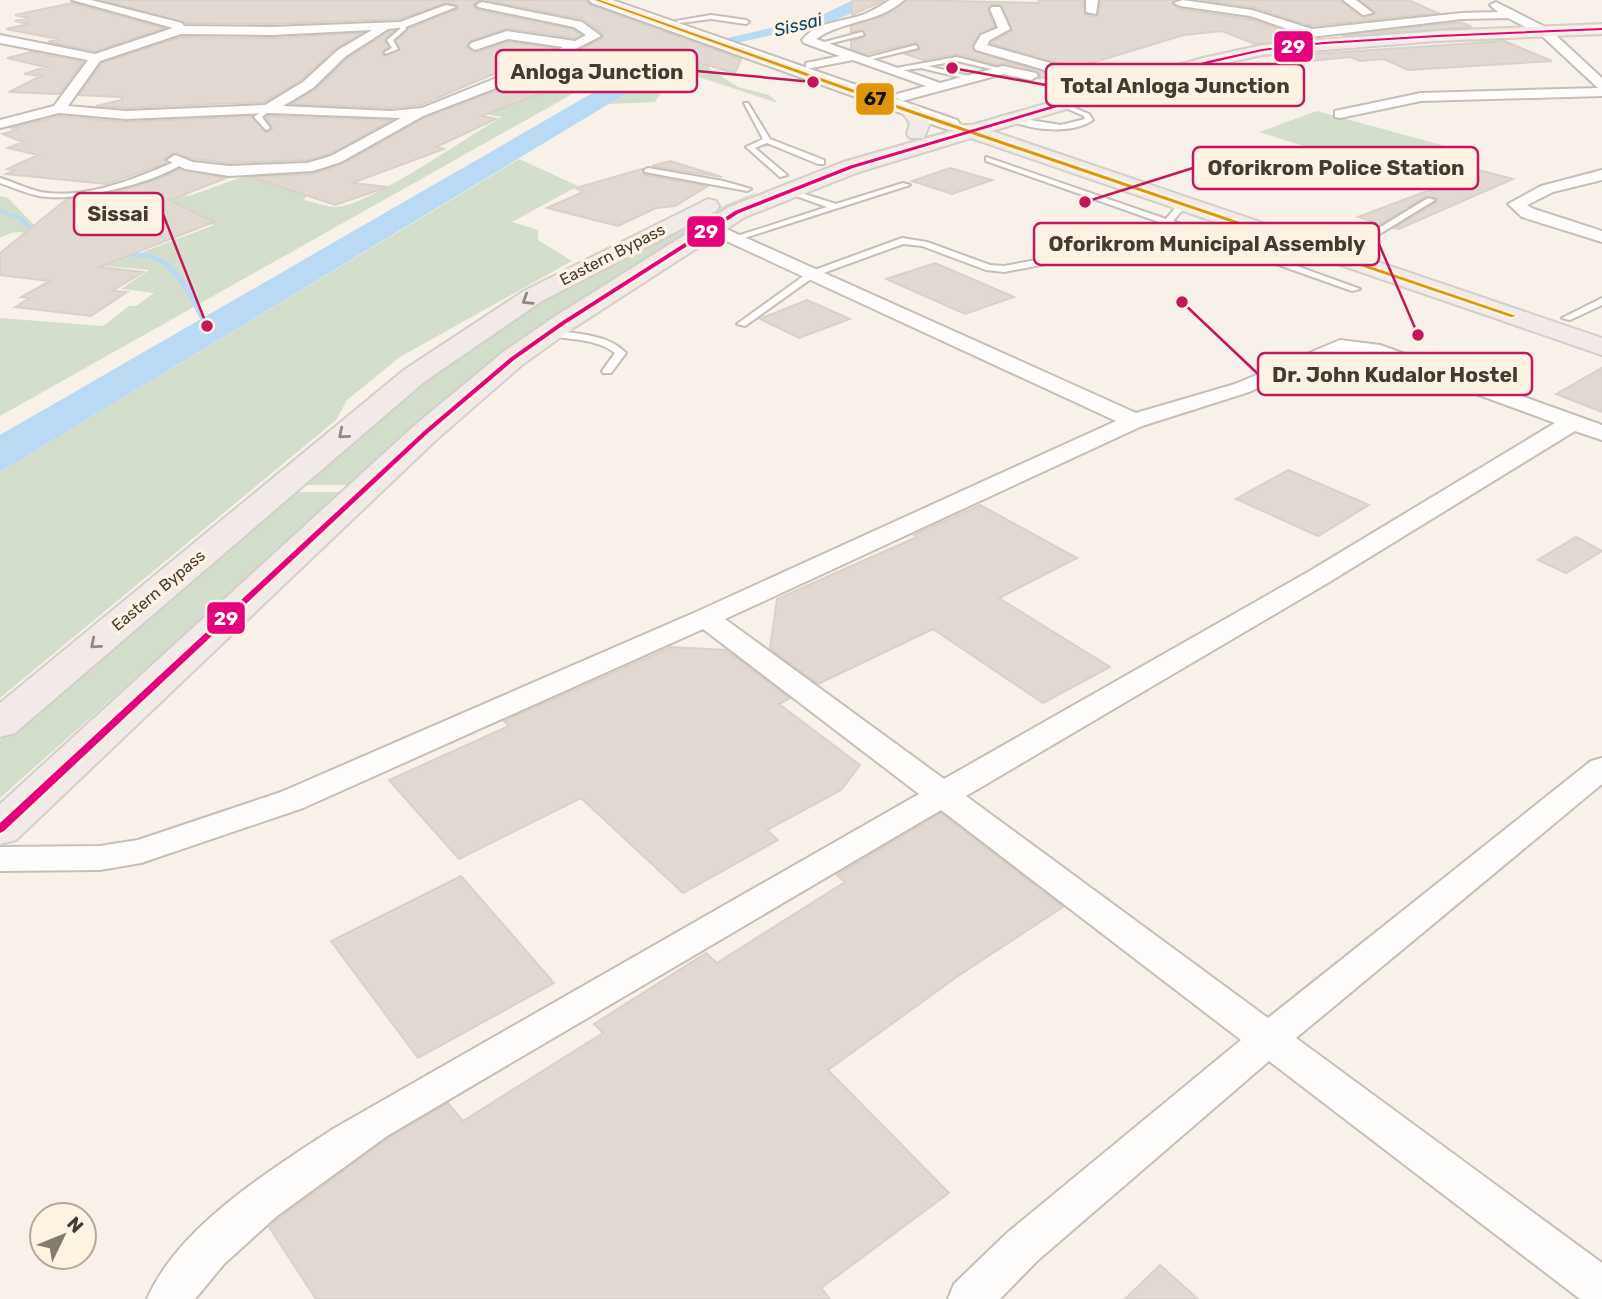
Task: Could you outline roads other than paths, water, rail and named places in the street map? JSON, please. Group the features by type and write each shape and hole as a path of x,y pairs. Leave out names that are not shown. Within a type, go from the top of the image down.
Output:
{"highway":[{"name":"Eastern Bypass","path":"0,829 426,432 512,359 548,333 724,233 737,212 821,162 910,123 969,125 1011,118 1209,62 1262,51 1324,43 1602,23"},
{"name":"Eastern Bypass","path":"969,125 1074,89 1239,46 1410,31 1602,29"},
{"name":"Eastern Bypass","path":"0,724 423,369 533,296 679,220 747,189 851,167 910,123"},
{"path":"910,123 976,146 1046,155"},
{"path":"969,125 1046,155 1176,212 1602,347"},
{"path":"969,125 1602,330"}],"main road":[{"path":"597,0 701,39 811,66 910,123"},
{"path":"620,0 719,35 910,123 969,125"}],"street":[{"path":"78,0 178,25 181,26 180,30"},
{"path":"898,0 873,15 810,35 808,40 940,86 1003,70 1074,89"},
{"path":"1349,0 1367,13"},
{"path":"1489,0 1510,15 1539,29 1602,85"},
{"path":"1180,3 1252,13 1311,33 1462,16 1510,15"},
{"path":"178,162 229,170 308,168 336,159 424,112 504,80 595,36 578,24 482,5"},
{"path":"0,39 96,58 180,30 272,31 402,25 450,7"},
{"path":"996,9 1004,29 985,38 980,47 1100,82"},
{"path":"268,109 308,85 342,54 383,29 378,27"},
{"path":"475,46 508,35 578,45"},
{"path":"59,108 96,58"},
{"path":"811,66 856,58"},
{"path":"910,123 940,86"},
{"path":"1340,114 1421,97 1602,92"},
{"path":"0,124 59,108 126,115 268,109 391,115 424,112"},
{"path":"1602,175 1547,189 1516,204 1528,213 1602,237"},
{"path":"724,233 1134,421"},
{"path":"0,859 100,858 141,852 279,805 706,618 1134,421 1242,388 1348,345 1373,349 1602,433"},
{"path":"169,1299 176,1286 215,1244 321,1159 373,1124 1317,578 1573,422"},
{"path":"706,618 1602,1289"},
{"path":"970,1299 1022,1247 1269,1039 1602,768"}],"lane":[{"path":"679,21 711,17 746,22"},
{"path":"387,53 395,49 389,41 403,29 402,25"},
{"path":"820,44 862,34"},
{"path":"856,58 916,47"},
{"path":"888,70 957,59 1003,70"},
{"path":"921,66 971,78"},
{"path":"504,80 548,89"},
{"path":"746,104 767,140 821,162"},
{"path":"1011,118 1068,126 1080,125 1089,120 1087,114 1061,104"},
{"path":"266,128 258,117 268,109"},
{"path":"767,140 750,147 785,183 836,207"},
{"path":"989,159 1176,212 1355,289"},
{"path":"0,180 45,195 62,196 126,183 178,162"},
{"path":"648,170 747,189"},
{"path":"724,233 836,207 906,185"},
{"path":"1352,247 1431,200"},
{"path":"742,324 812,274 902,241 924,244 989,268 1004,270 1142,243 1154,238 1176,212"},
{"path":"1567,318 1602,301"},
{"path":"548,333 611,345 621,352 607,372"}],"water":[{"path":"853,0 871,0 848,15 829,22 705,50 607,105 0,472 0,435 596,91 672,51 818,17"}],"waterway":[{"path":"0,211 20,218 34,233 41,235"},
{"path":"116,254 149,256 167,265 183,284 207,326"}],"place":[{"name":"Total Anloga Junction","path":"952,68"},
{"name":"Anloga Junction","path":"813,82"},
{"name":"Oforikrom Police Station","path":"1085,202"},
{"name":"Dr. John Kudalor Hostel","path":"1182,302"},
{"name":"Sissai","path":"207,326"},
{"name":"Oforikrom Municipal Assembly","path":"1418,335"}]}
